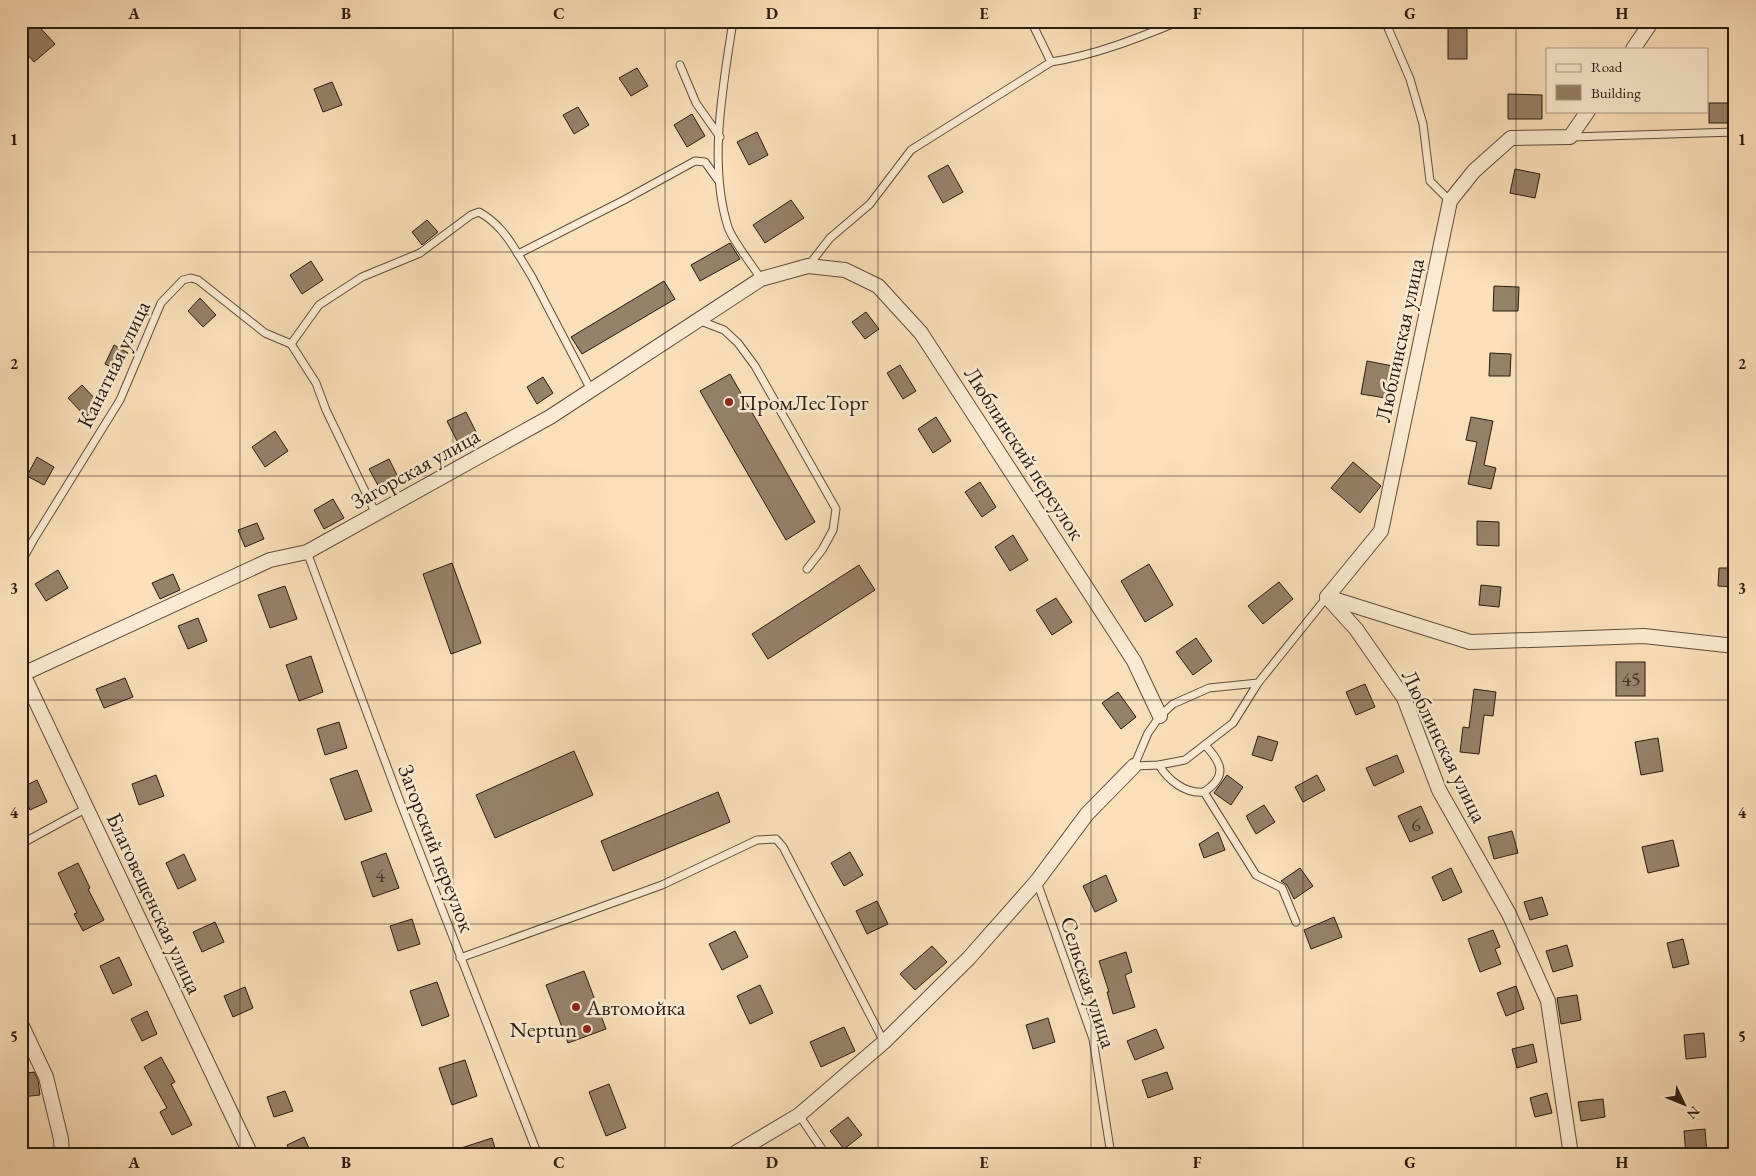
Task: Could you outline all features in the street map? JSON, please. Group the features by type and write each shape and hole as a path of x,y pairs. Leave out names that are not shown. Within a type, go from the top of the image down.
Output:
{"street":[{"path":"1634,48 1652,21"},
{"path":"1570,137 1587,112"},
{"name":"Люблинская улица","path":"1570,137 1511,138 1474,170 1450,201 1381,531 1327,597 1356,629 1404,698 1438,790 1509,914 1548,1001 1571,1155"},
{"name":"Загорская улица","path":"22,672 270,560 307,552 550,417 761,279 808,266"},
{"name":"Люблинский переулок","path":"808,266 845,270 878,286 921,333 1134,661 1160,716"},
{"path":"1327,597 1470,642 1644,636 1735,646"},
{"name":"Благовещенская улица","path":"22,672 251,1155"},
{"path":"732,1155 799,1115 884,1042 969,958 1037,881 1087,814 1134,766"},
{"path":"21,1024 46,1077 61,1139 62,1155"}],"lane":[{"path":"733,21 722,92 718,180 728,229 761,279"},
{"path":"1031,21 1051,62"},
{"path":"808,266 830,238 870,204 910,150 1051,62 1078,58 1125,43 1180,21"},
{"path":"1385,21 1410,79 1423,124 1430,180 1450,201"},
{"path":"680,65 696,104 720,137"},
{"path":"1570,137 1735,132"},
{"path":"518,254 624,200 695,161 705,162 718,180"},
{"path":"376,514 326,410 316,383 292,344 319,305 362,277 420,253 471,215 479,212 492,219 518,254 591,390"},
{"name":"Канатная улица","path":"21,562 120,400 161,303 183,280 191,278 198,280 265,333 292,344"},
{"path":"698,320 724,330 738,343 749,358 836,509 833,530 822,550 808,569"},
{"name":"Загорский переулок","path":"307,552 397,795 538,1155"},
{"path":"1258,683 1209,688 1173,704 1160,716 1148,733 1134,766 1159,765 1185,760 1233,723 1258,683 1327,597"},
{"path":"1159,765 1166,776 1180,786 1194,793 1204,792 1214,786 1220,774 1220,764 1205,744"},
{"path":"1204,792 1256,875 1282,888 1296,922"},
{"path":"21,844 86,808"},
{"path":"460,958 662,886 757,840 776,839 783,847 884,1042"},
{"name":"Сельская улица","path":"1037,881 1093,1039 1111,1155"},
{"path":"799,1115 826,1155"}],"building":[{"path":"31,21 34,21 55,44 34,62 21,47 21,29"},
{"path":"1448,21 1467,21 1467,59 1448,59"},
{"path":"637,68 648,86 631,96 619,78"},
{"path":"332,82 342,105 323,112 314,89"},
{"path":"1508,94 1542,95 1542,119 1508,119"},
{"path":"1709,103 1735,103 1735,123 1709,123"},
{"path":"578,107 589,125 574,134 563,115"},
{"path":"692,114 705,136 687,147 674,125"},
{"path":"757,132 768,155 749,165 737,142"},
{"path":"948,165 963,192 943,203 928,176"},
{"path":"1515,169 1540,174 1535,198 1510,193"},
{"path":"791,200 804,218 765,243 753,225"},
{"path":"427,220 438,232 422,245 412,232"},
{"path":"730,243 740,259 700,281 691,265"},
{"path":"311,261 323,280 302,294 290,275"},
{"path":"664,281 675,299 582,354 571,337"},
{"path":"1494,286 1519,287 1518,311 1493,311"},
{"path":"200,298 216,315 203,327 188,311"},
{"path":"866,312 879,329 865,339 852,322"},
{"path":"114,345 128,353 119,371 105,364"},
{"path":"1490,353 1511,354 1510,376 1489,376"},
{"path":"1367,361 1398,367 1392,399 1361,394"},
{"path":"900,365 916,391 903,399 887,373"},
{"path":"730,374 815,522 786,540 700,391"},
{"path":"543,377 553,393 537,404 527,387"},
{"path":"82,385 100,404 86,417 68,398"},
{"path":"466,412 477,434 458,443 447,421"},
{"path":"936,417 951,441 933,453 918,429"},
{"path":"1471,417 1493,421 1484,465 1496,468 1491,489 1468,484 1477,442 1466,440"},
{"path":"275,431 288,451 265,467 252,447"},
{"path":"37,457 54,467 44,485 27,476"},
{"path":"389,459 399,479 380,489 369,469"},
{"path":"1353,462 1381,486 1360,513 1331,488"},
{"path":"980,482 996,507 982,517 965,492"},
{"path":"333,499 344,518 324,529 314,510"},
{"path":"1477,521 1499,522 1499,546 1477,545"},
{"path":"257,523 264,539 245,547 238,530"},
{"path":"1013,535 1028,560 1010,571 995,547"},
{"path":"452,563 481,643 451,654 423,574"},
{"path":"1149,564 1173,605 1145,622 1121,581"},
{"path":"859,565 875,590 768,659 752,634"},
{"path":"1719,568 1735,568 1735,587 1718,586"},
{"path":"58,570 68,588 46,601 35,584"},
{"path":"173,574 180,590 160,599 152,583"},
{"path":"1279,582 1293,599 1263,624 1248,606"},
{"path":"1481,585 1501,587 1499,607 1479,605"},
{"path":"285,586 297,619 270,628 258,595"},
{"path":"1056,598 1072,622 1052,635 1036,610"},
{"path":"198,618 207,641 188,649 178,626"},
{"path":"1196,638 1212,661 1193,675 1176,652"},
{"path":"311,656 323,692 299,701 286,665"},
{"path":"1616,662 1645,662 1645,696 1616,696"},
{"path":"125,678 133,697 104,708 96,689"},
{"path":"1365,684 1375,707 1356,715 1346,692"},
{"path":"1474,689 1496,692 1493,716 1484,715 1479,754 1460,752 1463,727 1469,728"},
{"path":"1118,692 1136,717 1121,729 1102,703"},
{"path":"339,722 347,748 325,755 317,729"},
{"path":"1258,736 1278,742 1272,761 1252,755"},
{"path":"1658,738 1663,771 1641,775 1635,742"},
{"path":"574,751 593,795 495,838 476,795"},
{"path":"1397,755 1404,772 1374,786 1366,768"},
{"path":"357,770 372,811 345,820 330,779"},
{"path":"156,775 164,796 139,805 132,784"},
{"path":"1227,775 1243,787 1231,805 1214,793"},
{"path":"1317,775 1325,790 1303,802 1295,787"},
{"path":"37,780 47,802 30,810 21,788"},
{"path":"718,792 730,822 613,871 601,841"},
{"path":"1264,805 1275,822 1256,834 1246,816"},
{"path":"1421,806 1433,833 1410,842 1398,816"},
{"path":"1512,831 1518,853 1494,859 1488,837"},
{"path":"1218,832 1225,850 1204,858 1199,844"},
{"path":"1673,840 1679,866 1648,873 1642,847"},
{"path":"850,852 863,875 844,886 831,863"},
{"path":"386,853 399,888 373,897 361,862"},
{"path":"184,854 196,880 178,889 166,863"},
{"path":"78,863 90,888 88,889 104,920 83,931 74,914 77,913 58,873"},
{"path":"1300,868 1313,886 1294,899 1287,885 1281,881"},
{"path":"1451,868 1462,892 1443,901 1432,877"},
{"path":"1106,875 1117,901 1095,912 1083,886"},
{"path":"1542,897 1548,915 1530,920 1524,902"},
{"path":"877,901 888,924 867,934 856,911"},
{"path":"1334,917 1342,937 1311,949 1304,930"},
{"path":"412,919 420,944 398,951 390,926"},
{"path":"215,922 224,942 202,952 193,932"},
{"path":"1493,930 1500,947 1495,949 1501,964 1480,972 1468,939"},
{"path":"735,931 748,957 722,970 709,944"},
{"path":"1683,939 1689,964 1673,968 1667,943"},
{"path":"1567,945 1573,966 1553,972 1546,951"},
{"path":"932,946 947,962 915,990 900,974"},
{"path":"1126,952 1132,972 1125,975 1135,1007 1113,1014 1107,992 1109,992 1099,961"},
{"path":"119,957 132,985 113,994 100,966"},
{"name":"Автомойка","path":"584,971 606,1029 568,1043 546,985"},
{"path":"437,982 449,1016 422,1026 410,991"},
{"path":"760,985 773,1013 750,1024 737,996"},
{"path":"1516,986 1524,1009 1506,1016 1497,993"},
{"path":"245,987 253,1008 233,1017 224,996"},
{"path":"1577,995 1581,1020 1561,1024 1557,998"},
{"path":"147,1011 157,1034 142,1041 131,1019"},
{"path":"1048,1018 1055,1042 1033,1049 1026,1025"},
{"path":"844,1027 855,1051 821,1067 810,1042"},
{"path":"1156,1029 1164,1048 1135,1060 1127,1041"},
{"path":"1704,1033 1706,1057 1686,1059 1684,1035"},
{"path":"1533,1044 1537,1062 1517,1068 1512,1049"},
{"path":"161,1057 175,1082 171,1084 192,1125 172,1135 160,1112 167,1108 144,1067"},
{"path":"465,1060 477,1096 452,1105 439,1068"},
{"path":"34,1072 38,1080 40,1095 21,1097 21,1074"},
{"path":"1167,1072 1173,1089 1148,1098 1142,1080"},
{"path":"609,1084 626,1128 606,1136 589,1092"},
{"path":"285,1091 293,1111 274,1117 267,1097"},
{"path":"1547,1093 1552,1113 1535,1117 1530,1098"},
{"path":"1603,1099 1605,1117 1581,1121 1578,1102"},
{"path":"848,1117 862,1135 844,1149 830,1131"},
{"path":"1705,1129 1707,1155 1686,1155 1684,1131"},
{"path":"304,1137 312,1155 292,1155 287,1145"},
{"path":"492,1138 497,1155 449,1155 449,1152"}],"place":[{"name":"ПромЛесТорг","path":"729,402"},
{"name":"Автомойка","path":"576,1007"},
{"name":"Neptun","path":"587,1029"}]}
